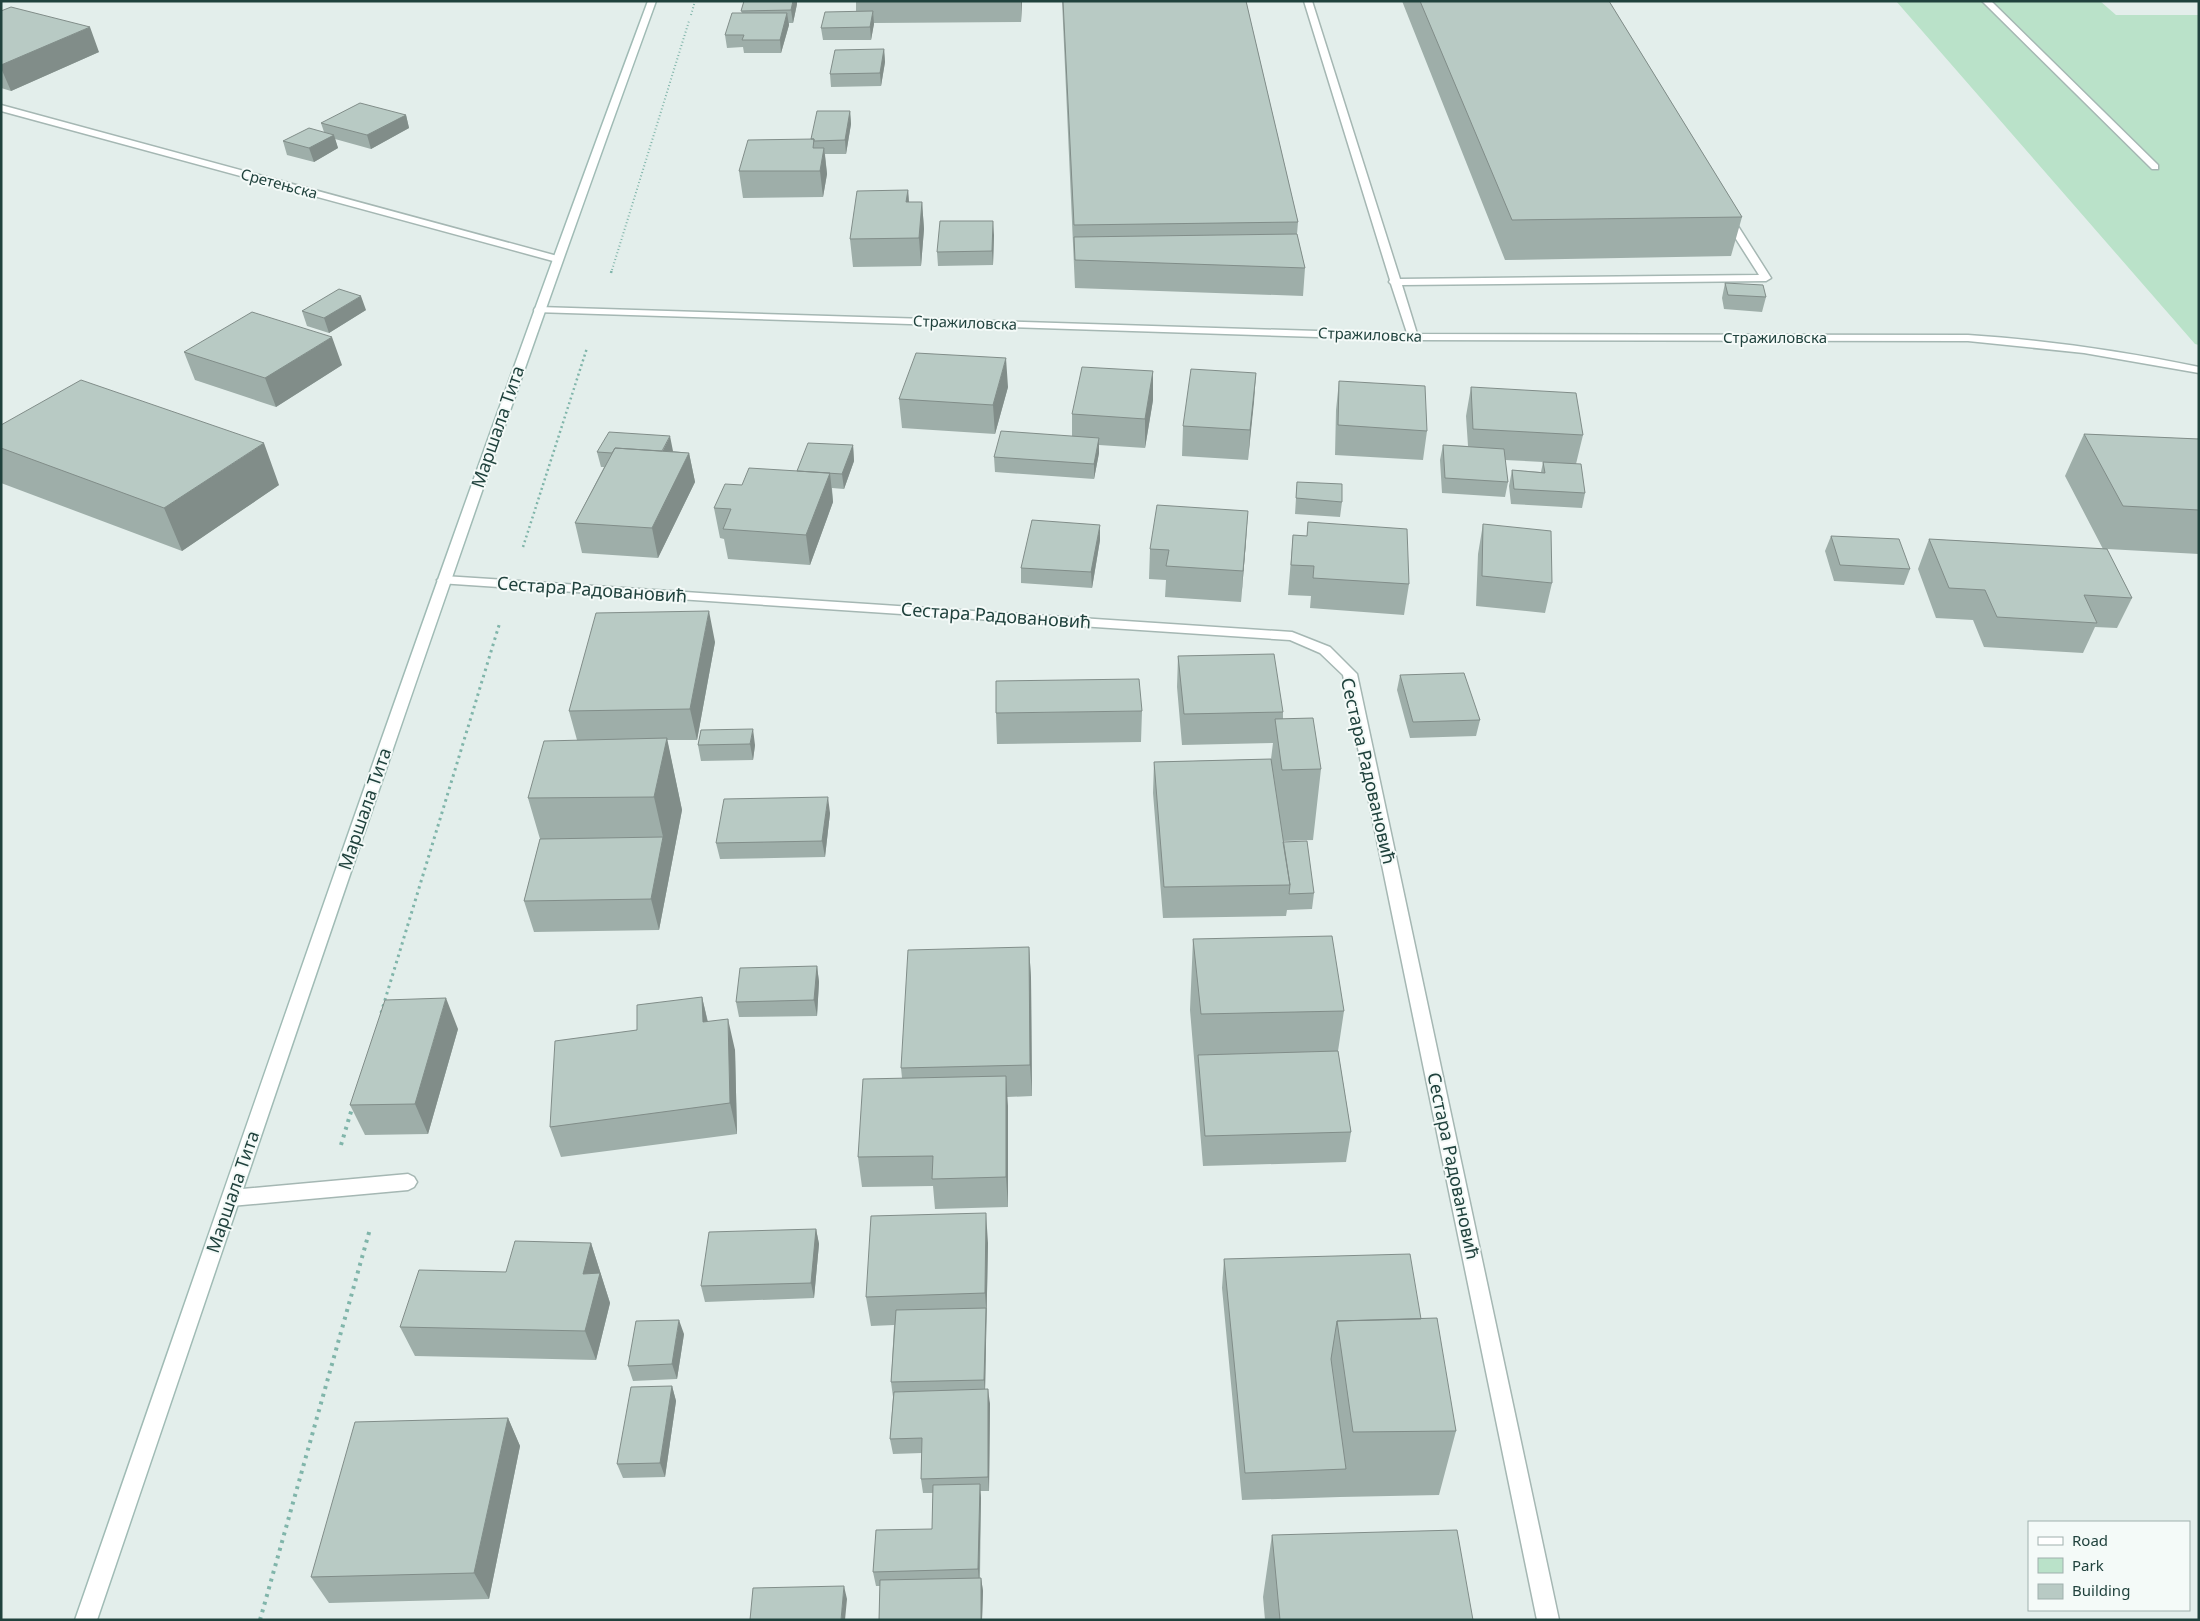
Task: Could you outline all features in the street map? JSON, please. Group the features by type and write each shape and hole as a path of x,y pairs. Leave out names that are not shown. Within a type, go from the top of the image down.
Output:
{"street":[{"name":"Маршала Тита","path":"86,1620 538,310 652,1"},
{"path":"1308,1 1412,337"},
{"path":"1986,1 2155,167"},
{"name":"Сретењска","path":"1,108 556,259"},
{"path":"1394,282 1766,278 1724,211"},
{"name":"Стражиловска","path":"538,310 1412,337 1968,338 2089,349 2199,370"},
{"name":"Сестара Радовановић","path":"444,580 1292,636 1325,650 1350,674 1548,1620"},
{"path":"231,1198 408,1182"}],"path":[{"path":"260,1620 383,1183"}],"green space":[{"path":"1896,1 2100,1 2116,15 2199,15 2199,345 2195,344"}],"building":[{"path":"744,1 793,1 791,10 741,11"},
{"path":"1063,1 1246,1 1298,222 1074,225"},
{"path":"1420,1 1609,1 1742,217 1512,220"},
{"path":"11,7 90,27 1,65 1,11"},
{"path":"873,11 870,27 821,28 825,12"},
{"path":"732,13 787,13 780,40 742,40 744,35 725,35"},
{"path":"884,49 880,73 830,74 835,50"},
{"path":"360,103 406,115 367,135 321,123"},
{"path":"817,111 850,111 845,140 814,141 814,139 811,139"},
{"path":"309,128 334,135 309,148 283,141"},
{"path":"814,139 813,148 824,148 820,171 739,171 748,140"},
{"path":"908,190 906,202 922,202 919,238 850,239 857,191"},
{"path":"940,221 993,221 992,251 937,252"},
{"path":"1297,234 1305,268 1075,260 1074,237"},
{"path":"1725,283 1763,285 1766,297 1728,295"},
{"path":"339,289 361,296 324,318 302,311"},
{"path":"252,312 332,337 265,378 184,352"},
{"path":"916,353 1006,358 993,405 899,399"},
{"path":"1082,367 1153,371 1145,419 1072,414"},
{"path":"1191,369 1256,373 1250,430 1183,426"},
{"path":"81,380 264,443 164,508 1,448 1,425"},
{"path":"1339,381 1425,386 1427,431 1338,425"},
{"path":"1471,387 1576,393 1583,435 1473,429"},
{"path":"1001,431 1099,438 1094,464 994,457"},
{"path":"609,432 670,436 662,451 615,448 612,453 597,452"},
{"path":"2084,434 2199,439 2199,510 2123,506"},
{"path":"808,443 853,445 842,474 797,471"},
{"path":"1443,445 1504,449 1508,482 1445,478"},
{"path":"615,448 689,453 652,528 575,523"},
{"path":"1543,462 1581,464 1585,493 1514,489 1512,470 1545,473"},
{"path":"749,468 830,473 806,535 723,529 731,509 714,508 725,484 742,485"},
{"path":"1297,482 1342,484 1342,502 1296,498"},
{"path":"1157,505 1248,511 1243,571 1166,566 1169,550 1150,549"},
{"path":"1032,520 1100,525 1091,572 1021,568"},
{"path":"1308,522 1407,529 1409,584 1313,578 1314,566 1291,565 1293,535 1307,536"},
{"path":"1483,524 1551,531 1552,583 1482,576"},
{"path":"1831,536 1899,539 1910,569 1840,565"},
{"path":"1929,539 2107,549 2132,598 2084,595 2097,623 1997,617 1985,590 1949,588"},
{"path":"709,611 690,709 569,711 596,613"},
{"path":"1274,654 1283,712 1184,714 1178,656"},
{"path":"1464,673 1480,720 1413,722 1400,675"},
{"path":"1139,679 1142,711 996,713 996,681"},
{"path":"1313,718 1321,769 1282,770 1275,719"},
{"path":"753,729 750,744 698,745 701,730"},
{"path":"667,738 654,797 528,798 544,741"},
{"path":"1271,759 1290,885 1164,887 1154,762"},
{"path":"828,797 822,841 716,843 724,799"},
{"path":"663,837 651,899 524,901 540,839"},
{"path":"1307,841 1314,893 1289,894 1290,885 1283,842"},
{"path":"1332,936 1344,1011 1201,1014 1193,939"},
{"path":"1029,947 1030,1065 901,1068 908,950"},
{"path":"817,966 814,1000 736,1002 740,968"},
{"path":"702,997 703,1022 728,1019 730,1103 550,1127 555,1041 637,1030 637,1005"},
{"path":"446,998 415,1104 350,1105 385,1000"},
{"path":"1338,1051 1351,1132 1205,1136 1198,1055"},
{"path":"1006,1076 1006,1177 932,1179 933,1156 858,1157 863,1079"},
{"path":"986,1213 985,1293 866,1297 871,1216"},
{"path":"816,1229 811,1283 701,1286 709,1232"},
{"path":"515,1241 591,1243 583,1274 600,1273 585,1331 400,1327 419,1270 506,1272"},
{"path":"1410,1254 1421,1319 1337,1321 1331,1359 1346,1469 1245,1473 1224,1259"},
{"path":"986,1308 984,1380 891,1382 896,1310"},
{"path":"1437,1318 1456,1431 1353,1432 1337,1321"},
{"path":"679,1320 672,1364 628,1366 636,1321"},
{"path":"672,1386 660,1463 617,1464 631,1387"},
{"path":"988,1389 988,1477 921,1479 922,1438 890,1439 894,1392"},
{"path":"508,1418 474,1573 311,1577 355,1422"},
{"path":"980,1484 978,1569 873,1572 876,1530 932,1529 933,1485"},
{"path":"1457,1530 1473,1620 1280,1620 1272,1535"},
{"path":"981,1578 981,1620 879,1620 880,1580"},
{"path":"844,1586 841,1620 750,1620 753,1588"}]}
